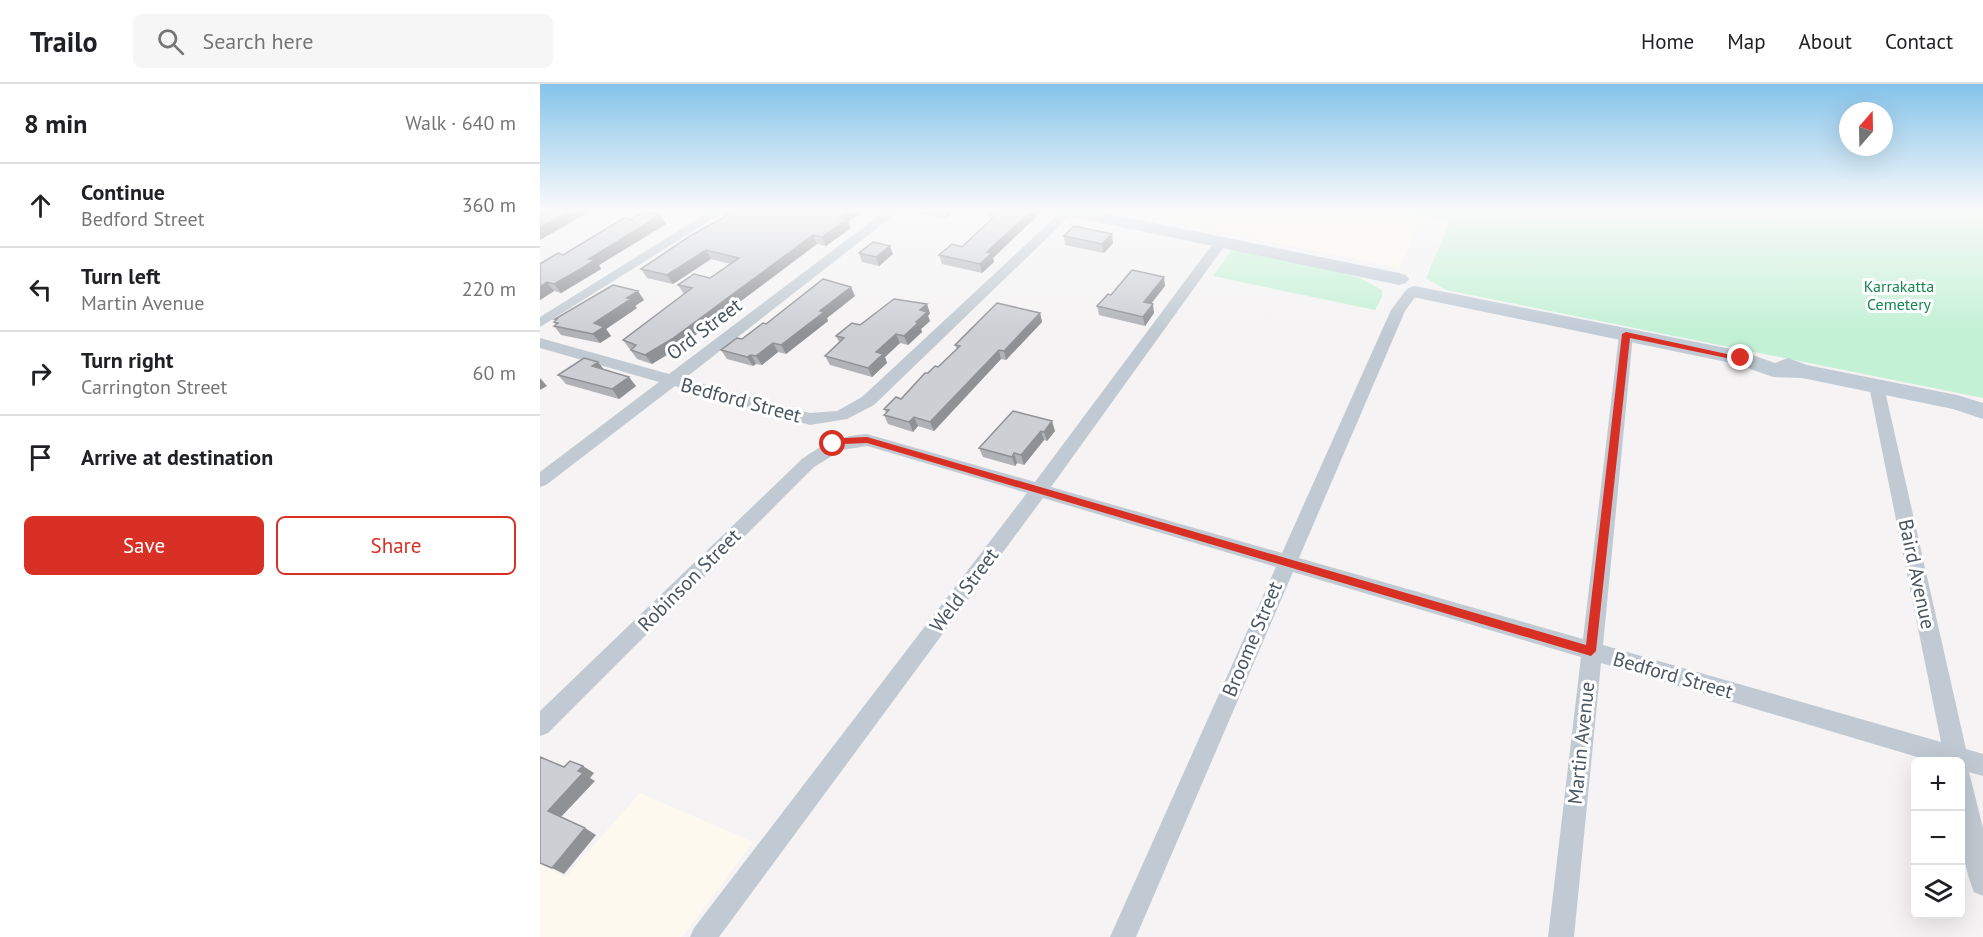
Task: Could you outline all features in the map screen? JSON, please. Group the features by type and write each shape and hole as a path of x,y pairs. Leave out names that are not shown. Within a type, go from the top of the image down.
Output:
{"street":[{"path":"540,324 656,251"},
{"name":"Ord Street","path":"540,481 841,251"},
{"name":"Bedford Street","path":"540,343 810,419 826,420 854,411 868,401 1027,251"},
{"name":"Weld Street","path":"703,937 1040,489 1215,251"},
{"path":"1268,251 1363,271 1404,291 1741,358 1773,370 1802,371 1957,402 1983,411"},
{"name":"Broome Street","path":"1123,937 1404,291"},
{"name":"Martin Avenue","path":"1561,937 1626,334"},
{"name":"Baird Avenue","path":"1877,386 1956,757"},
{"path":"1957,402 1983,402"},
{"name":"Bedford Street","path":"844,441 867,440 1040,489 1591,651 1929,757"},
{"name":"Robinson Street","path":"540,726 808,463 833,444 844,441"},
{"name":"Bedford Street","path":"1965,766 1983,765"},
{"name":"Baird Avenue","path":"1965,799 1983,883"}],"shaded area":[{"path":"1315,251 1407,251 1399,268"},
{"path":"640,793 753,842 682,937 540,937 540,864 566,877"}],"green space":[{"path":"1231,251 1236,251 1360,278 1382,290 1382,297 1375,310 1213,276"},
{"name":"Karrakatta Cemetery","path":"1438,251 1983,251 1983,398 1446,290 1426,278"}],"building":[{"path":"570,251 602,251 589,259 595,260 577,271 554,284 547,282 540,287 540,264 558,253 563,255"},
{"path":"668,251 705,251 667,275 641,269"},
{"path":"709,251 792,251 672,339 645,355 631,350 636,345 623,340 692,288 678,285 694,274 710,278 739,258"},
{"path":"862,251 884,251 876,257 859,253"},
{"path":"944,251 988,251 992,253 980,264 939,255"},
{"path":"1132,270 1164,277 1144,302 1153,304 1143,317 1097,306 1108,294 1111,295"},
{"path":"823,279 851,287 820,311 824,312 781,345 773,343 756,356 747,357 721,350 737,338 742,339 763,323 766,324"},
{"path":"613,285 638,291 627,298 631,299 594,323 604,327 593,334 554,326 558,323 554,322 557,319 555,319"},
{"path":"894,299 927,304 920,310 927,312 904,336 896,334 876,352 883,354 868,368 825,356 844,338 836,336 852,323 860,325"},
{"path":"997,303 1040,313 1004,351 999,350 930,422 914,417 909,422 884,415 889,410 884,409 896,397 901,399 925,373 935,366 938,367 960,346 955,345"},
{"path":"584,358 598,362 592,366 629,377 612,389 558,375"},
{"path":"1013,411 1052,421 1021,455 1014,453 1012,457 979,448"},
{"path":"540,757 564,767 570,761 583,766 578,771 583,773 548,811 585,828 552,868 540,863"}],"route":[{"path":"833,444 867,440 1591,651 1626,334 1741,358"}]}
